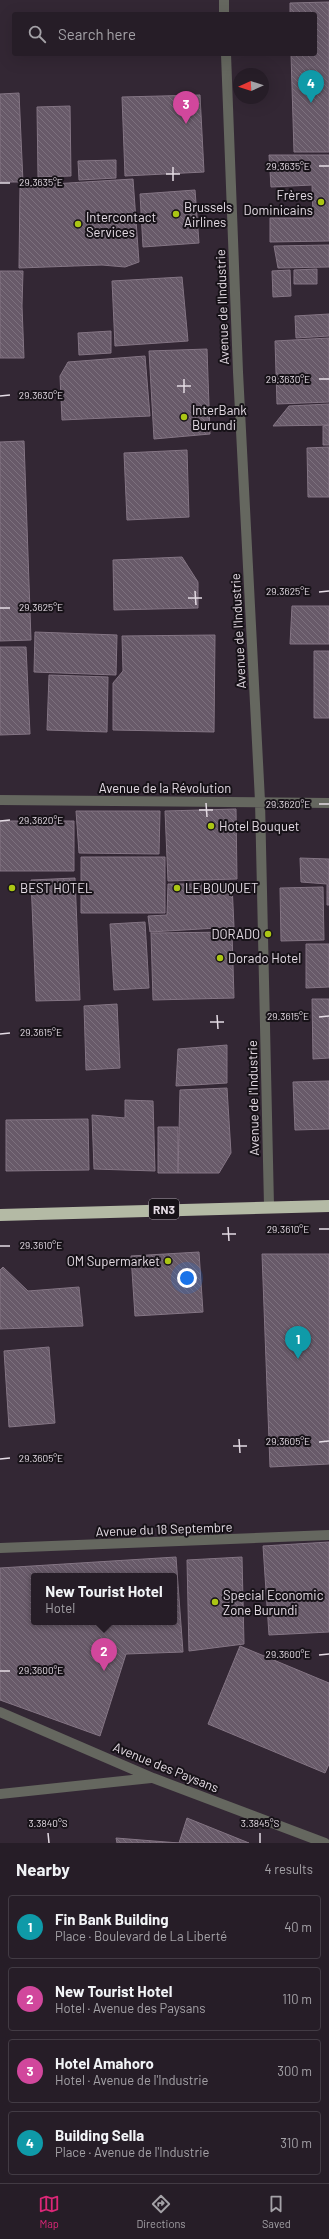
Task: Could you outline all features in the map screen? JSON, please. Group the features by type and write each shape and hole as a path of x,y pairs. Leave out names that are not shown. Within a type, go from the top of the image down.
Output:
{"highway":[{"name":"RN3","path":"0,1215 268,1206 329,1206"}],"street":[{"path":"224,0 224,12"},
{"name":"Avenue de l'Industrie","path":"226,56 238,372 260,801 268,1206"},
{"name":"Avenue de la Révolution","path":"0,800 260,801 329,803"},
{"name":"Avenue du 18 Septembre","path":"0,1548 329,1535"},
{"name":"Avenue des Paysans","path":"0,1712 153,1778 325,1843"},
{"path":"0,1794 153,1778"}],"building":[{"path":"329,2 329,152 294,152 291,56 317,56 317,12 290,12 290,3"},
{"path":"19,93 23,182 0,182 0,94"},
{"path":"200,95 204,172 125,176 122,97"},
{"path":"70,106 71,176 38,177 37,107"},
{"name":"Frères Dominicains","path":"269,155 329,155 329,241 270,242 270,218 313,218 312,185 271,187"},
{"path":"116,160 116,178 79,180 78,161"},
{"name":"Intercontact Services","path":"133,179 139,262 125,267 102,265 19,268 20,186"},
{"path":"195,190 199,243 143,247 140,194"},
{"path":"329,245 329,267 278,268 274,246"},
{"path":"317,269 317,284 294,284 294,270"},
{"path":"290,270 291,296 273,297 272,271"},
{"path":"0,271 23,271 22,306 24,358 0,358"},
{"name":"Intercontact Services","path":"182,277 188,341 115,346 112,281"},
{"path":"329,314 329,336 296,338 295,316"},
{"path":"111,331 111,353 79,355 78,333"},
{"path":"329,338 329,402 277,404 275,341"},
{"path":"207,349 210,434 154,439 149,351"},
{"path":"145,356 150,416 62,420 60,376 68,362"},
{"path":"329,404 329,425 273,426 289,406"},
{"path":"329,425 329,445 323,445 323,426"},
{"path":"24,441 31,640 0,641 0,442"},
{"path":"329,447 329,497 308,497 307,448"},
{"path":"187,450 189,517 127,520 124,453"},
{"path":"182,557 198,582 198,608 114,610 113,560"},
{"path":"292,606 329,606 329,644 290,644"},
{"path":"35,632 117,635 116,675 34,672"},
{"path":"215,635 214,732 113,730 113,683 123,671 122,636"},
{"path":"0,647 26,647 30,734 0,735"},
{"path":"314,651 329,651 329,718 314,718"},
{"path":"49,675 108,677 107,732 47,730"},
{"path":"236,809 237,879 168,881 165,811"},
{"path":"76,811 160,811 159,854 79,853"},
{"path":"0,821 74,821 74,871 0,871"},
{"path":"81,857 165,857 165,913 81,913"},
{"path":"300,858 329,859 329,905 327,905 327,884 301,882"},
{"path":"75,878 80,1000 36,1001 31,880"},
{"path":"168,884 232,884 234,927 150,932 148,916 167,915"},
{"path":"323,887 324,940 281,941 280,888"},
{"path":"145,922 149,988 114,990 110,924"},
{"path":"232,932 234,998 153,1000 151,933"},
{"path":"306,944 329,944 329,987 306,988"},
{"path":"312,999 329,999 329,1058 313,1059"},
{"path":"117,1004 120,1068 86,1070 84,1006"},
{"path":"227,1045 227,1083 176,1086 178,1049"},
{"path":"329,1081 329,1129 295,1130 293,1082"},
{"path":"227,1088 231,1153 219,1173 178,1173 180,1090"},
{"path":"125,1100 153,1101 155,1171 94,1169 92,1115 125,1118"},
{"path":"88,1119 89,1170 6,1171 6,1120"},
{"path":"158,1127 178,1127 178,1173 158,1173"},
{"path":"199,1252 203,1312 135,1316 131,1256"},
{"path":"262,1254 329,1254 329,1464 270,1467"},
{"path":"3,1267 28,1291 79,1287 83,1326 0,1329 0,1270"},
{"path":"49,1347 55,1423 9,1427 4,1351"},
{"path":"329,1542 329,1632 269,1635 263,1546"},
{"path":"176,1557 183,1652 126,1654 100,1736 0,1700 0,1568"},
{"name":"Special Economic Zone Burundi","path":"242,1557 244,1644 189,1651 187,1560"},
{"path":"240,1646 329,1683 329,1764 325,1773 208,1724"},
{"path":"187,1818 249,1843 179,1843"},
{"path":"116,1838 179,1843 117,1843"}],"place":[{"name":"Building Sella","path":"311,103"},
{"name":"Hotel Amahoro","path":"186,124"},
{"name":"Frères Dominicains","path":"321,202"},
{"name":"Brussels Airlines","path":"176,214"},
{"name":"Intercontact Services","path":"78,224"},
{"name":"InterBank Burundi","path":"184,417"},
{"name":"Hotel Bouquet","path":"211,826"},
{"name":"BEST HOTEL","path":"12,888"},
{"name":"LE BOUQUET","path":"177,888"},
{"name":"DORADO","path":"268,934"},
{"name":"Dorado Hotel","path":"220,958"},
{"name":"OM Supermarket","path":"168,1261"},
{"name":"Fin Bank Building","path":"298,1359"},
{"name":"Special Economic Zone Burundi","path":"215,1602"},
{"name":"New Tourist Hotel","path":"104,1671"}]}
